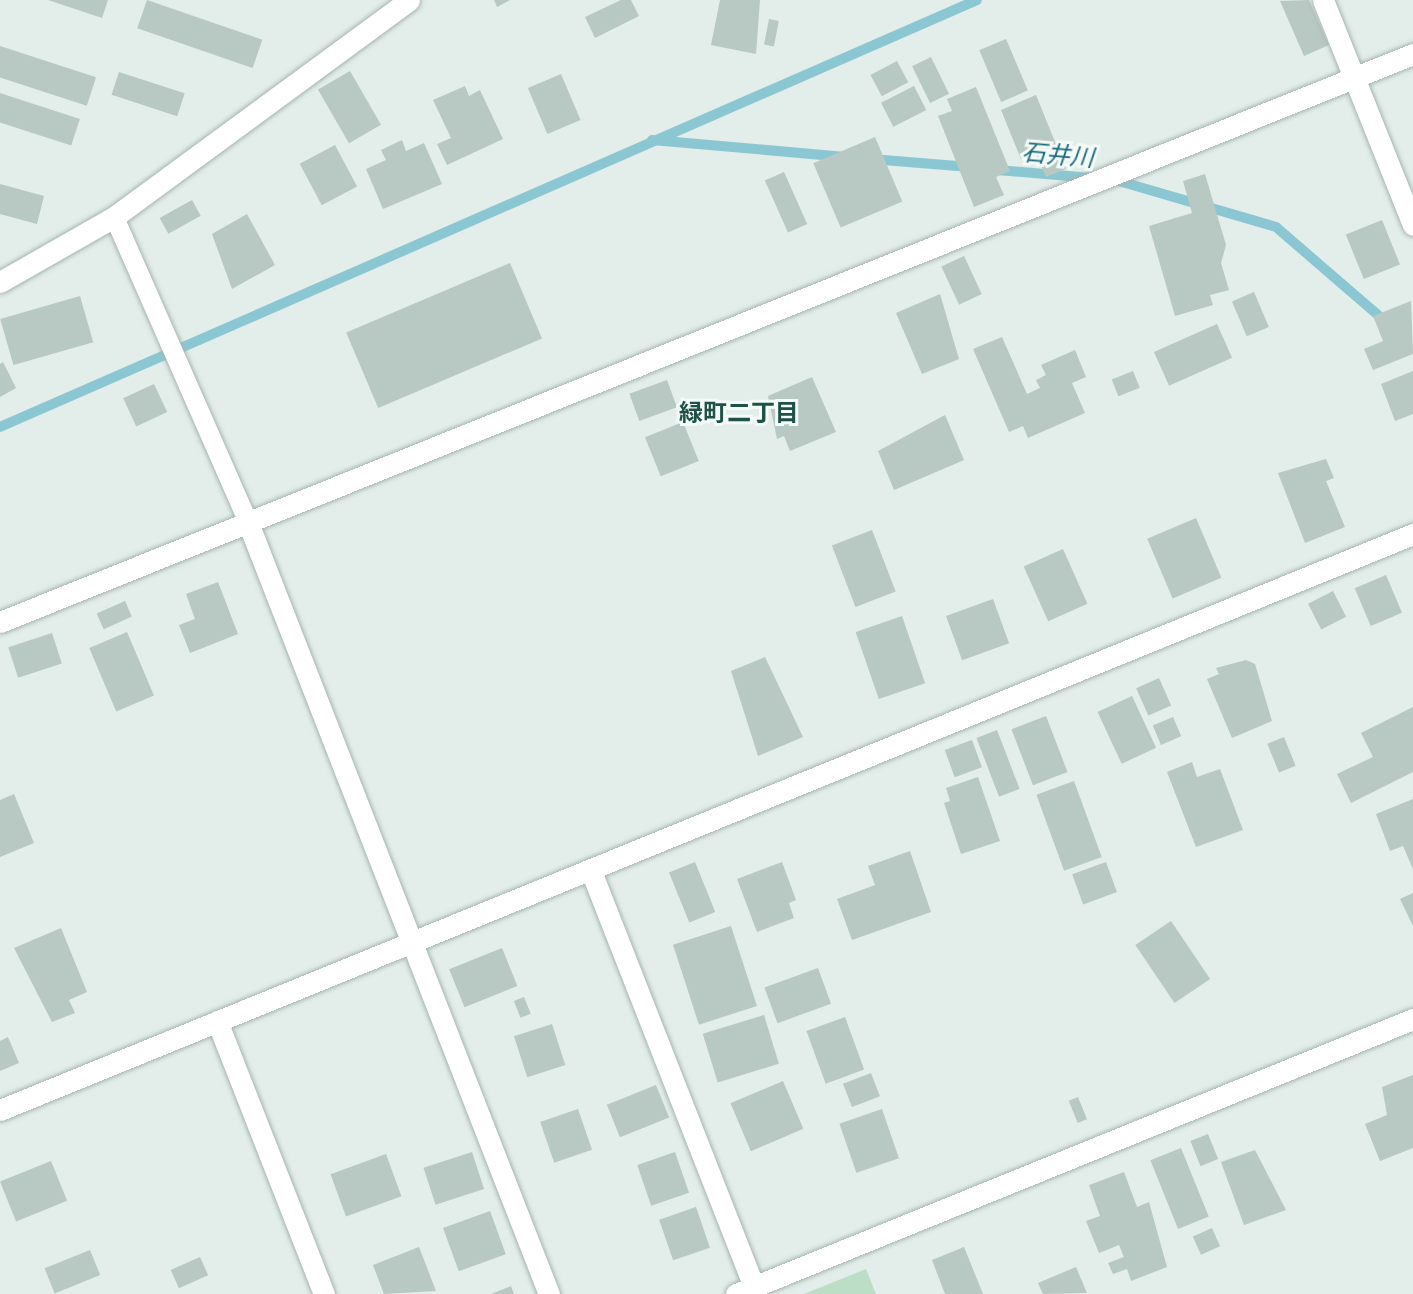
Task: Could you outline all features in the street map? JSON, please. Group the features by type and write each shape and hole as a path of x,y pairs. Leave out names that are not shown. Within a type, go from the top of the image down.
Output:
{"street":[{"path":"0,282 114,217 409,0"},
{"path":"1323,0 1413,225"},
{"path":"0,622 247,520 1413,54"},
{"path":"247,520 415,943 550,1294"},
{"path":"0,1110 1413,534"},
{"path":"591,871 745,1290 1413,1019"},
{"path":"217,1021 324,1294"}],"lane":[{"path":"114,217 247,520"}],"green space":[{"path":"866,1269 876,1294 804,1294"}],"building":[{"path":"48,0 108,0 102,18"},
{"path":"147,0 262,40 253,68 137,28"},
{"path":"494,0 510,0 497,7"},
{"path":"621,0 631,0 639,16 595,38 585,17"},
{"path":"720,0 760,0 756,54 711,45"},
{"path":"1309,0 1329,45 1304,56 1280,1"},
{"path":"769,19 779,21 774,46 764,45"},
{"path":"1006,39 1028,91 1001,102 979,50"},
{"path":"0,46 96,77 87,106 0,78"},
{"path":"931,57 949,94 930,103 912,66"},
{"path":"897,61 908,82 882,96 871,75"},
{"path":"350,71 381,125 349,143 318,90"},
{"path":"119,72 185,93 177,116 112,95"},
{"path":"561,74 581,120 547,134 528,88"},
{"path":"465,86 469,96 480,90 503,139 447,165 437,144 451,138 433,100"},
{"path":"914,86 926,110 893,127 881,103"},
{"path":"976,87 1010,171 996,177 1004,195 974,207 938,116 952,111 947,99"},
{"path":"0,93 80,119 71,146 0,122"},
{"path":"1036,95 1066,169 1046,177 1036,153 1021,159 1001,110"},
{"path":"875,137 902,201 841,228 813,163"},
{"path":"402,140 406,151 424,143 442,184 383,209 366,169 386,160 381,150"},
{"path":"335,145 357,186 322,205 300,164"},
{"path":"784,172 807,224 788,233 765,181"},
{"path":"1205,174 1226,245 1221,263 1229,290 1210,295 1213,305 1175,316 1149,226 1192,213 1183,181"},
{"path":"0,184 44,196 37,224 0,214"},
{"path":"192,200 201,216 168,234 160,218"},
{"path":"247,214 275,265 232,289 212,234"},
{"path":"1382,220 1400,265 1364,279 1346,235"},
{"path":"964,256 982,294 959,305 941,267"},
{"path":"510,263 542,338 378,408 346,333"},
{"path":"1254,292 1269,327 1247,336 1232,301"},
{"path":"940,294 959,359 922,374 896,313"},
{"path":"80,296 93,342 13,365 0,319"},
{"path":"1411,301 1413,354 1373,370 1364,349 1383,341 1373,316"},
{"path":"1217,324 1232,358 1169,386 1154,352"},
{"path":"1002,337 1027,394 1040,388 1036,380 1046,375 1041,365 1075,350 1086,377 1072,383 1085,413 1028,438 1023,426 1009,432 973,349"},
{"path":"3,362 16,388 0,397 0,364"},
{"path":"1133,371 1140,388 1118,396 1112,380"},
{"path":"1413,371 1413,414 1395,421 1381,384"},
{"path":"812,377 836,432 790,451 784,436 777,439 768,396"},
{"path":"667,380 677,407 639,421 629,394"},
{"path":"154,384 167,412 136,426 123,398"},
{"path":"945,415 964,460 894,490 878,451"},
{"path":"683,422 699,461 661,476 645,437"},
{"path":"1326,459 1334,478 1326,481 1345,527 1305,543 1278,473"},
{"path":"1196,518 1221,578 1173,599 1147,539"},
{"path":"872,530 896,592 856,607 832,545"},
{"path":"1063,549 1087,604 1048,621 1024,566"},
{"path":"1386,575 1402,613 1371,626 1355,588"},
{"path":"218,582 238,634 190,653 179,625 195,619 186,594"},
{"path":"1333,591 1346,617 1321,630 1308,604"},
{"path":"993,599 1009,643 962,660 946,616"},
{"path":"125,601 132,617 104,629 97,614"},
{"path":"902,616 925,683 879,699 856,632"},
{"path":"127,632 154,696 116,712 89,648"},
{"path":"52,633 62,663 18,678 8,647"},
{"path":"765,657 803,737 758,756 731,671"},
{"path":"1246,660 1255,664 1272,721 1232,738 1207,679 1219,674 1216,668"},
{"path":"1159,678 1171,705 1148,716 1136,688"},
{"path":"1132,696 1156,748 1122,764 1098,712"},
{"path":"1413,707 1413,772 1351,803 1337,774 1373,757 1361,733"},
{"path":"1046,716 1068,772 1033,785 1011,729"},
{"path":"1173,717 1181,736 1161,745 1153,726"},
{"path":"997,730 1020,789 999,797 976,738"},
{"path":"1284,737 1296,766 1279,772 1267,744"},
{"path":"972,740 982,767 955,777 945,750"},
{"path":"1192,762 1197,777 1220,769 1243,830 1196,847 1167,772"},
{"path":"978,777 1000,841 961,854 944,803 950,801 946,788"},
{"path":"1074,781 1102,857 1064,871 1036,795"},
{"path":"14,794 34,843 0,857 0,800"},
{"path":"1413,799 1413,869 1403,846 1390,851 1376,814"},
{"path":"910,851 931,912 852,940 837,899 875,885 868,866"},
{"path":"695,862 715,912 689,923 669,872"},
{"path":"782,862 796,900 789,903 794,918 757,932 737,879"},
{"path":"1106,862 1117,892 1083,904 1072,874"},
{"path":"1413,893 1413,926 1400,899"},
{"path":"1171,921 1210,979 1174,1003 1135,945"},
{"path":"731,926 757,1006 699,1025 673,945"},
{"path":"61,928 87,992 69,1000 75,1013 52,1022 14,948"},
{"path":"502,948 517,986 465,1007 449,969"},
{"path":"818,968 831,1004 777,1023 764,987"},
{"path":"524,997 531,1014 521,1018 514,1001"},
{"path":"764,1015 779,1064 718,1082 703,1034"},
{"path":"845,1017 864,1070 826,1084 806,1031"},
{"path":"552,1024 565,1065 527,1077 514,1036"},
{"path":"8,1037 19,1063 0,1071 0,1041"},
{"path":"871,1073 880,1096 852,1107 843,1084"},
{"path":"1413,1075 1413,1148 1380,1161 1365,1124 1387,1115 1382,1087"},
{"path":"783,1081 803,1129 751,1151 731,1103"},
{"path":"656,1085 669,1117 620,1137 607,1105"},
{"path":"1078,1097 1087,1119 1078,1123 1069,1101"},
{"path":"578,1109 592,1150 554,1163 540,1122"},
{"path":"882,1109 899,1158 856,1173 839,1124"},
{"path":"1208,1134 1218,1159 1200,1166 1190,1141"},
{"path":"1181,1148 1209,1217 1178,1229 1150,1160"},
{"path":"1255,1150 1286,1210 1244,1225 1221,1162"},
{"path":"472,1152 484,1189 436,1205 423,1168"},
{"path":"675,1152 689,1193 651,1206 637,1165"},
{"path":"386,1154 401,1196 346,1216 331,1174"},
{"path":"51,1161 67,1201 16,1221 0,1182"},
{"path":"1124,1172 1137,1207 1149,1202 1167,1267 1131,1281 1127,1269 1113,1274 1108,1263 1124,1257 1119,1245 1099,1253 1086,1221 1100,1216 1089,1185"},
{"path":"696,1207 710,1248 673,1260 659,1220"},
{"path":"490,1211 506,1254 459,1271 443,1228"},
{"path":"1212,1228 1220,1246 1201,1255 1193,1237"},
{"path":"419,1247 436,1291 384,1294 373,1265"},
{"path":"964,1247 983,1294 945,1294 932,1260"},
{"path":"90,1250 100,1275 55,1293 45,1268"},
{"path":"200,1257 208,1275 179,1288 171,1270"},
{"path":"1076,1267 1087,1293 1043,1294 1038,1283"},
{"path":"511,1286 514,1294 491,1294"}],"waterway":[{"path":"0,427 977,0"},
{"name":"石井川","path":"652,140 845,157"},
{"name":"石井川","path":"871,159 970,167"},
{"name":"石井川","path":"997,170 1092,178"},
{"name":"石井川","path":"1112,179 1276,227 1386,322"}],"district":[{"name":"緑町二丁目","path":"739,412"}]}
